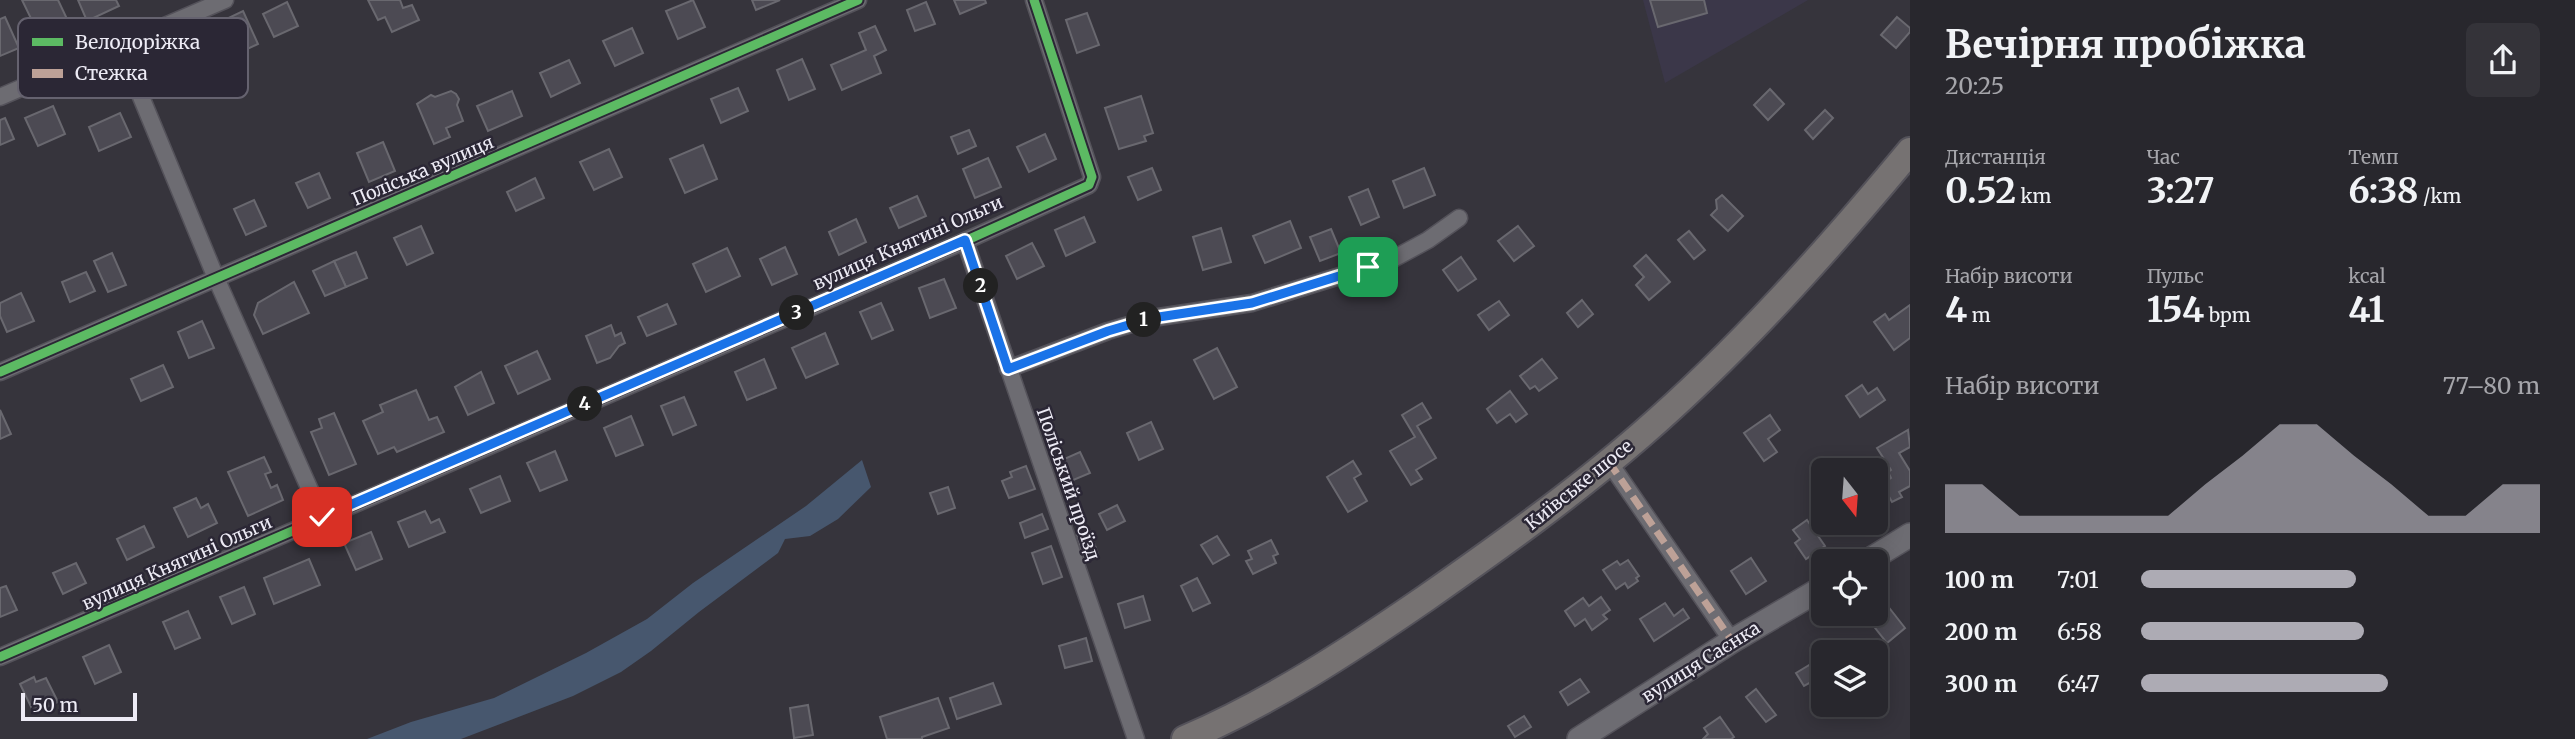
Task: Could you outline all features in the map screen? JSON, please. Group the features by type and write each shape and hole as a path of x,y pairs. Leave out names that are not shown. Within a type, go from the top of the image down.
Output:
{"main road":[{"name":"Київське шосе","path":"1185,739 1288,687 1354,648 1553,508 1662,416 1765,315 1910,151"}],"street":[{"path":"184,18 225,0"},
{"name":"Поліська вулиця","path":"0,372 858,0"},
{"name":"вулиця Княгині Ольги","path":"0,657 965,240 1092,181 1034,0"},
{"path":"0,97 18,89"},
{"path":"142,98 216,278 322,517"},
{"path":"1008,369 1108,331 1152,318 1252,303 1392,259 1428,240 1459,218"},
{"name":"Поліський проїзд","path":"965,240 1136,739"},
{"path":"1609,462 1732,641"},
{"path":"1888,549 1910,536"},
{"name":"вулиця Саєнка","path":"1579,739 1732,641 1811,595"}],"shaded area":[{"path":"1643,0 1808,0 1665,83"}],"water":[{"path":"862,460 871,487 838,519 810,536 785,539 778,553 621,672 573,696 461,739 367,739 411,722 494,698 586,653 647,619 693,583 806,506"}],"building":[{"path":"22,0 58,0 67,18 31,18"},
{"path":"78,0 116,0 119,6 93,18 86,18"},
{"path":"368,0 400,0 403,8 412,5 419,20 392,32 385,17 378,20"},
{"path":"693,0 705,27 678,39 666,11"},
{"path":"752,0 780,0 756,10"},
{"path":"954,0 985,0 986,3 960,14"},
{"path":"1650,0 1704,0 1707,13 1658,27"},
{"path":"287,2 298,26 274,37 263,14"},
{"path":"926,2 935,24 915,31 907,10"},
{"path":"243,11 246,18 228,18"},
{"path":"1087,13 1099,45 1077,53 1066,20"},
{"path":"5,17 18,48 0,56 0,19"},
{"path":"1897,17 1910,28 1910,32 1896,48 1881,35"},
{"path":"248,22 258,44 248,49"},
{"path":"875,26 886,50 874,56 881,73 842,90 831,65 866,50 859,33"},
{"path":"632,28 643,53 615,66 603,41"},
{"path":"802,59 815,89 789,100 777,70"},
{"path":"569,60 580,83 551,97 540,73"},
{"path":"738,88 748,111 721,123 711,99"},
{"path":"1770,89 1784,104 1768,120 1754,105"},
{"path":"451,91 459,99 457,105 463,121 446,128 450,137 434,144 417,104 431,95 435,97"},
{"path":"512,91 522,116 488,131 477,106"},
{"path":"1141,96 1153,133 1144,136 1146,141 1119,149 1105,108"},
{"path":"53,106 65,134 38,146 25,118"},
{"path":"1825,110 1833,118 1813,139 1805,130"},
{"path":"120,113 131,137 99,151 89,127"},
{"path":"5,118 14,139 0,145 0,120"},
{"path":"969,130 976,146 958,154 951,137"},
{"path":"1045,134 1056,159 1029,172 1017,147"},
{"path":"383,142 395,171 369,182 357,153"},
{"path":"703,145 717,179 685,193 670,159"},
{"path":"609,149 622,177 594,190 580,162"},
{"path":"988,158 1001,187 975,198 963,169"},
{"path":"1152,168 1161,190 1138,200 1128,177"},
{"path":"1424,168 1435,195 1404,208 1393,181"},
{"path":"319,173 330,198 308,208 296,183"},
{"path":"535,178 544,198 516,211 507,192"},
{"path":"1368,189 1379,217 1361,225 1349,197"},
{"path":"1722,195 1743,216 1728,231 1711,215 1717,209 1716,200"},
{"path":"917,196 926,216 899,228 890,208"},
{"path":"254,200 266,226 246,235 234,209"},
{"path":"1084,217 1095,242 1066,256 1055,230"},
{"path":"856,219 866,242 839,255 829,232"},
{"path":"1290,221 1301,248 1265,263 1253,236"},
{"path":"421,226 433,253 407,265 394,238"},
{"path":"1518,226 1534,246 1514,261 1498,241"},
{"path":"1221,228 1231,262 1203,270 1193,237"},
{"path":"1331,229 1341,253 1320,261 1310,237"},
{"path":"1689,231 1705,250 1694,259 1678,240"},
{"path":"1032,243 1044,266 1017,279 1006,256"},
{"path":"785,247 797,274 772,285 760,259"},
{"path":"727,248 740,276 706,292 693,264"},
{"path":"356,252 367,278 346,287 334,261"},
{"path":"112,253 126,285 108,292 94,261"},
{"path":"1646,255 1670,282 1649,300 1636,285 1644,277 1634,266"},
{"path":"1461,257 1476,279 1458,291 1443,270"},
{"path":"334,261 346,287 325,296 313,271"},
{"path":"86,272 95,291 70,302 62,282"},
{"path":"944,279 956,308 930,318 919,288"},
{"path":"294,282 309,313 263,334 254,315 258,303"},
{"path":"21,293 34,321 7,332 0,316 0,303"},
{"path":"1582,300 1593,314 1578,327 1567,313"},
{"path":"1499,301 1509,315 1489,330 1478,315"},
{"path":"881,303 893,330 872,339 860,312"},
{"path":"667,304 676,324 647,336 638,317"},
{"path":"1910,305 1910,338 1894,350 1874,322 1885,314 1889,320"},
{"path":"202,321 214,348 189,358 178,332"},
{"path":"611,325 615,336 621,333 625,343 619,346 610,358 597,363 586,336"},
{"path":"825,333 838,364 806,378 792,348"},
{"path":"1217,348 1237,387 1214,399 1194,360"},
{"path":"537,351 550,379 518,394 505,366"},
{"path":"764,359 776,388 747,400 735,372"},
{"path":"1542,359 1557,378 1539,391 1535,386 1530,389 1520,376"},
{"path":"163,365 173,387 141,401 131,379"},
{"path":"481,372 494,403 468,415 455,387"},
{"path":"1862,385 1868,394 1877,388 1885,400 1860,417 1846,396"},
{"path":"416,390 429,420 437,417 444,432 397,452 394,447 378,454 363,421 383,412 380,405"},
{"path":"1510,391 1527,414 1516,422 1510,414 1497,423 1487,409"},
{"path":"684,397 696,425 673,435 661,406"},
{"path":"1422,403 1431,418 1417,426 1436,458 1416,470 1422,479 1411,485 1390,451 1415,437 1402,415"},
{"path":"0,410 11,434 0,439"},
{"path":"334,413 356,464 329,475 311,432 322,428 319,419"},
{"path":"1770,415 1780,430 1768,439 1777,452 1764,461 1744,433"},
{"path":"631,416 643,445 616,456 604,428"},
{"path":"1151,422 1163,449 1139,460 1127,433"},
{"path":"1908,430 1910,447 1899,453 1910,471 1910,486 1899,492 1902,497 1892,502 1888,495 1888,480 1891,478 1888,472 1891,470 1888,458 1883,458 1877,448"},
{"path":"555,451 567,480 540,491 527,463"},
{"path":"1080,452 1090,473 1071,481 1062,460"},
{"path":"264,457 271,472 265,474 271,488 277,485 283,500 248,516 228,472"},
{"path":"1353,461 1361,474 1354,478 1367,501 1348,512 1327,477"},
{"path":"1026,466 1035,489 1009,498 1002,481 1012,477 1010,472"},
{"path":"500,476 510,501 481,513 470,489"},
{"path":"948,487 955,508 938,514 930,493"},
{"path":"196,498 201,508 208,504 217,523 188,537 174,508"},
{"path":"1117,505 1125,521 1107,530 1099,514"},
{"path":"425,511 431,523 439,519 445,532 409,547 398,522"},
{"path":"1042,514 1048,529 1025,538 1020,523"},
{"path":"1807,520 1811,526 1811,536 1818,536 1825,546 1811,549 1811,556 1806,559 1795,543 1800,539 1793,530"},
{"path":"144,526 154,547 127,560 117,539"},
{"path":"1090,531 1098,554 1084,558 1077,535"},
{"path":"371,532 382,559 356,570 344,543"},
{"path":"1217,536 1229,555 1213,564 1201,545"},
{"path":"1271,540 1278,554 1273,556 1276,563 1253,574 1246,561 1252,559 1248,551"},
{"path":"1051,546 1062,577 1043,584 1032,553"},
{"path":"1751,558 1766,581 1746,594 1731,571"},
{"path":"309,559 320,585 274,604 264,578"},
{"path":"1628,560 1639,576 1636,578 1638,581 1628,588 1625,583 1616,589 1603,570 1617,561 1620,565"},
{"path":"76,563 86,583 63,594 53,573"},
{"path":"1197,578 1210,603 1193,611 1181,586"},
{"path":"6,586 17,610 0,617 0,588"},
{"path":"244,587 255,614 232,624 220,597"},
{"path":"1143,596 1150,620 1125,628 1118,604"},
{"path":"1601,597 1610,610 1603,615 1607,619 1592,630 1585,619 1575,626 1565,611 1583,598 1589,606"},
{"path":"1665,603 1674,616 1683,609 1689,618 1654,641 1640,619"},
{"path":"1888,606 1905,628 1888,642 1874,626 1888,626"},
{"path":"188,611 200,638 175,649 163,622"},
{"path":"1086,638 1092,661 1065,668 1059,646"},
{"path":"109,645 121,672 95,684 83,657"},
{"path":"1811,664 1811,682 1804,686 1796,673"},
{"path":"34,677 36,682 46,678 58,702 34,713 20,684"},
{"path":"1580,679 1589,692 1568,705 1560,692"},
{"path":"993,683 1001,704 957,719 950,698"},
{"path":"1756,689 1776,715 1766,722 1746,697"},
{"path":"938,698 949,728 922,739 887,739 880,717"},
{"path":"808,705 813,735 794,738 790,708"},
{"path":"1524,716 1531,727 1515,737 1508,726"},
{"path":"1720,717 1734,737 1703,739 1708,734 1704,728"}],"marked path":[{"path":"1609,462 1732,641"}],"cycle path":[{"path":"0,372 858,0"},
{"path":"0,657 1089,185 1092,177 1034,0"}],"route":[{"path":"322,517 965,240 1008,369 1108,331 1152,318 1252,303 1368,267"}]}
